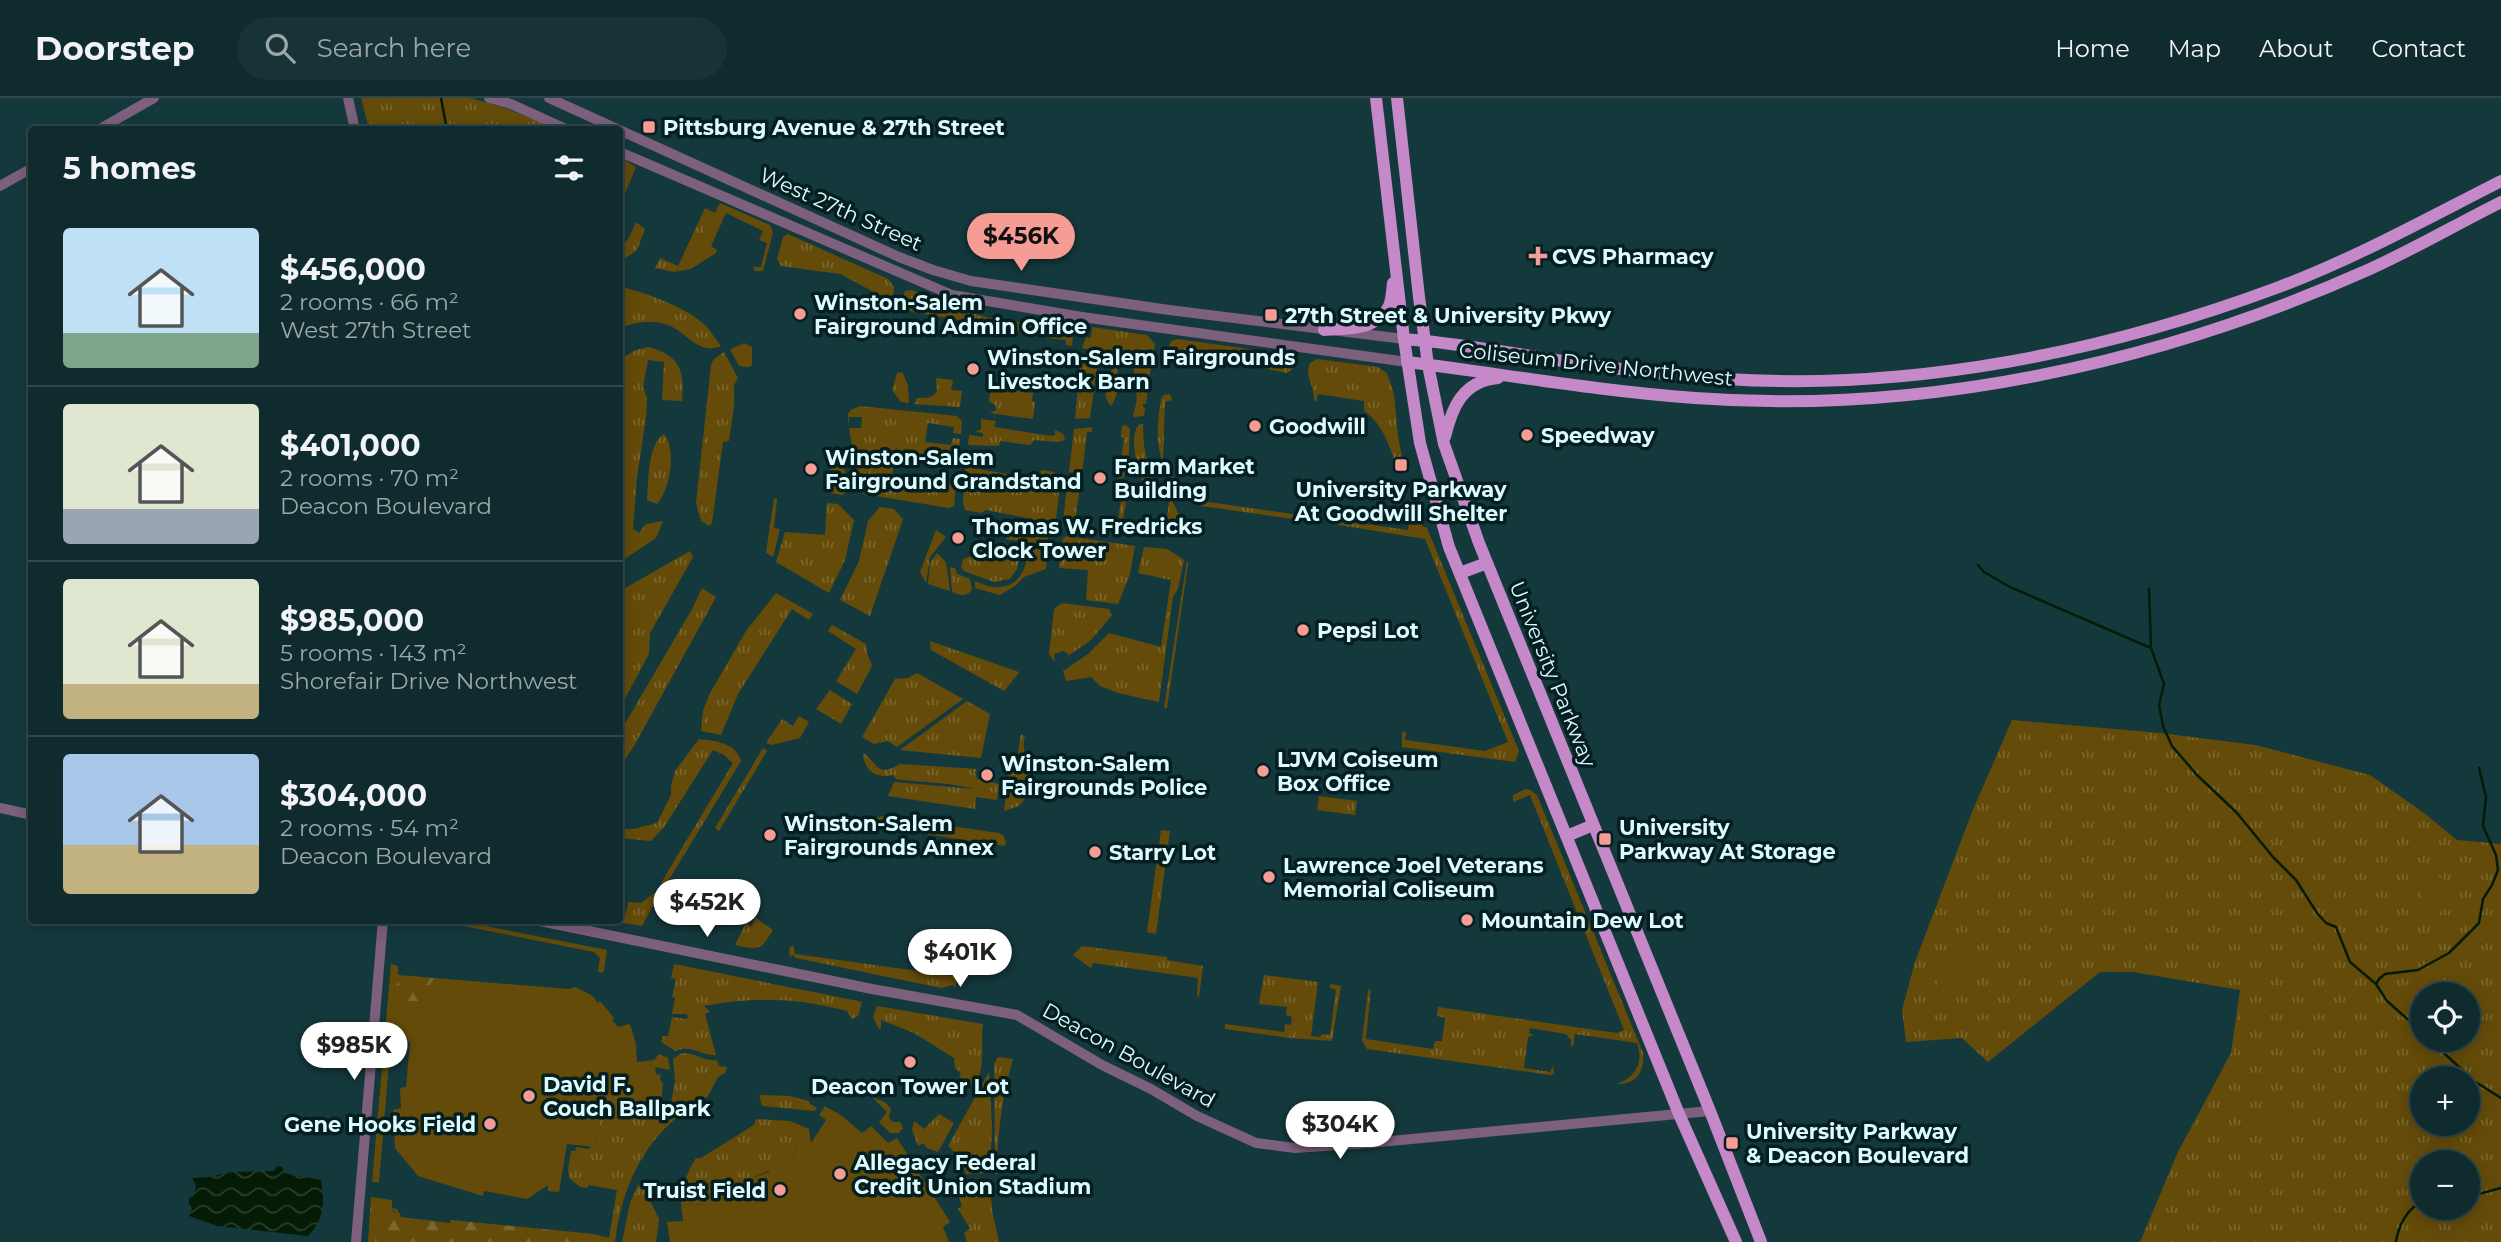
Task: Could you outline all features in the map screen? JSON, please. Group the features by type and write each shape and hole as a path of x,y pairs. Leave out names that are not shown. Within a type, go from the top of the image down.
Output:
{"main road":[{"path":"1377,98 1407,362 1420,443 1449,547 1679,1114 1736,1242"},
{"name":"University Parkway","path":"1396,98 1428,365 1444,444 1486,563 1761,1242"},
{"name":"Coliseum Drive Northwest","path":"1426,341 1611,368 1727,379 1838,380 1984,365 2066,351 2182,320 2281,286 2363,251 2501,181"},
{"name":"Coliseum Drive Northwest","path":"1407,362 1556,383 1696,398 1839,399 1917,393 2070,369 2188,339 2282,306 2372,268 2501,202"},
{"path":"1324,330 1360,327 1377,321 1389,305 1396,266"},
{"name":"West 27th Street","path":"1404,339 1426,341"},
{"path":"1556,383 1561,359"},
{"path":"1444,444 1451,411 1461,397 1468,390 1489,379 1510,377"},
{"path":"1460,573 1486,563"},
{"path":"1567,836 1593,825"}],"street":[{"path":"105,126 153,98"},
{"path":"348,98 354,126"},
{"path":"489,98 510,104 559,126"},
{"name":"West 27th Street","path":"549,98 610,126"},
{"name":"West 27th Street","path":"623,132 779,204 933,270 971,281 1404,339"},
{"name":"West 27th Street","path":"623,153 952,295 1082,317 1407,362"},
{"path":"0,186 28,170"},
{"path":"0,808 28,814"},
{"path":"356,1242 383,924"},
{"name":"Deacon Boulevard","path":"554,924 1017,1015 1197,1116 1256,1143 1295,1148 1344,1145 1710,1111"}],"green space":[{"path":"361,98 471,98 550,126 368,126"},
{"path":"623,159 636,167 623,196"},
{"path":"720,203 770,225 773,232 763,271 755,271 753,267 761,267 767,243 759,240 763,231 726,213 711,246 717,250 716,253 691,269 674,272 689,261"},
{"path":"705,208 715,213 689,261 674,272 655,268 660,258 678,266"},
{"path":"636,222 645,229 637,250 626,258 623,246"},
{"path":"788,234 888,279 894,287 893,297 885,298 840,274 781,266 777,259 783,237"},
{"path":"623,287 688,313 707,327 721,346 700,346 675,328 662,323 623,327"},
{"path":"911,290 947,302 950,308 990,318 1058,328 1063,323 1070,324 1067,335 1073,336 1072,346 1066,345 1066,340 1047,338 1048,333 1043,335 913,312 904,306 902,301 905,291"},
{"path":"1092,327 1147,335 1155,344 1152,358 1132,359 1082,348 1086,337 1091,338"},
{"path":"1178,339 1292,355 1293,368 1287,373 1228,361 1175,359 1169,356 1168,349 1171,341"},
{"path":"744,343 752,347 752,365 749,367 739,366 731,351"},
{"path":"648,347 659,350 674,360 681,373 682,401 662,400 664,362 648,360 643,387 647,398 646,417 633,529 639,533 646,524 663,521 656,538 623,560 623,357"},
{"path":"724,352 738,378 734,385 729,441 723,442 712,523 709,526 701,521 696,503 711,365 714,359"},
{"path":"1081,355 1091,355 1098,361 1090,418 1075,419"},
{"path":"1317,359 1378,367 1387,373 1394,394 1405,472 1399,472 1382,430 1364,411 1364,401 1318,394 1314,401 1308,368 1310,363"},
{"path":"1116,367 1118,387 1111,406 1106,399 1106,386 1108,373"},
{"path":"1151,367 1146,404 1143,404 1144,416 1134,417 1137,396 1134,368"},
{"path":"902,372 908,385 909,403 901,402 892,390 897,373"},
{"path":"936,378 953,380 951,390 962,391 960,407 914,404 917,398 928,398 935,394"},
{"path":"991,387 1033,393 1033,419 990,413 996,410 996,406 989,401"},
{"path":"1170,394 1172,400 1165,402 1163,460 1169,461 1174,480 1194,500 1313,517 1314,511 1317,510 1315,522 1195,505 1173,479 1166,468 1161,457 1158,445 1161,399"},
{"path":"860,406 957,416 962,421 961,434 953,433 954,427 928,423 925,442 951,445 953,438 960,439 958,465 895,455 892,474 956,485 954,506 949,508 864,494 859,489 849,428 861,428 862,417 849,417 849,427 848,414"},
{"path":"981,419 996,421 994,427 1052,436 1055,435 1055,430 1063,434 1065,440 1034,440 1030,445 1000,441 999,446 968,445 969,435 983,437 983,433 975,432 981,429"},
{"path":"1143,424 1149,465 1161,486 1143,483 1138,469 1134,438 1138,425"},
{"path":"1126,425 1130,429 1129,452 1124,477 1118,479 1124,438 1121,437 1122,426"},
{"path":"1092,427 1092,432 1087,432 1082,473 1069,472 1074,429"},
{"path":"664,434 670,450 670,469 665,489 657,504 647,500 649,474 654,446"},
{"path":"835,448 842,449 848,491 842,495 830,493"},
{"path":"966,461 974,462 973,468 1040,480 1041,470 1061,476 1056,520 1049,524 986,510 981,513 965,510 963,503"},
{"path":"1068,477 1081,479 1076,515 1079,516 1079,523 1063,521"},
{"path":"1123,485 1163,491 1172,500 1189,537 1146,534 1147,524 1166,526 1169,501 1127,495 1123,520 1139,522 1137,533 1110,528 1111,520 1118,521"},
{"path":"774,498 777,499 774,528 780,529 773,557 766,553"},
{"path":"827,503 838,504 854,520 845,560 829,593 776,562 785,532 825,535"},
{"path":"880,507 894,509 903,519 870,616 840,600 859,561 868,521"},
{"path":"1334,512 1336,520 1408,530 1409,522 1422,522 1422,526 1427,528 1519,751 1515,762 1402,747 1404,731 1405,740 1485,751 1508,742 1425,539 1333,524 1329,521"},
{"path":"1009,527 1042,532 1048,536 1046,569 1024,577 1000,595 975,588 975,581 996,587 1006,586 1020,577 1027,558 1027,546 1023,542 1006,539"},
{"path":"936,530 946,537 930,557 926,583 920,572"},
{"path":"1067,536 1135,546 1130,574 1118,604 1086,600 1088,570 1059,568 1063,538"},
{"path":"982,539 1021,549 1017,569 1010,579 994,582 964,571 961,567 963,559 979,550"},
{"path":"1144,547 1167,549 1184,560 1178,589 1173,597 1159,702 1118,693 1100,686 1091,677 1066,681 1063,671 1088,654 1109,633 1161,647 1171,580 1138,573"},
{"path":"690,551 693,557 650,633 649,654 623,702 623,589"},
{"path":"937,553 946,562 950,591 928,584 930,563"},
{"path":"1187,560 1167,708 1164,708"},
{"path":"950,567 955,568 957,574 970,579 970,593 963,595 952,592"},
{"path":"702,588 716,597 623,762 623,727"},
{"path":"776,593 813,614 809,620 792,609 738,694 721,735 701,731 703,711 709,695 746,631"},
{"path":"1062,603 1109,609 1112,615 1091,640 1057,664 1069,655 1064,651 1054,654 1055,662 1049,654 1054,609"},
{"path":"832,625 866,644 872,666 857,694 836,681 856,649 828,631"},
{"path":"930,641 1019,672 1004,691 931,650"},
{"path":"917,673 963,699 897,747 888,741 874,744 862,737 895,679 908,678"},
{"path":"830,690 852,704 841,724 816,709"},
{"path":"967,701 990,714 981,758 900,750"},
{"path":"799,716 809,722 800,738 771,745 766,743 782,719 793,726"},
{"path":"2012,720 2160,733 2255,745 2370,775 2457,840 2501,844 2501,1242 2140,1242 2178,1152 2231,1053 2240,990 2133,972 2100,972 1988,1062 1962,1038 1906,1042 1902,1010 1915,962 1972,812"},
{"path":"1021,734 1025,737 1028,769 1024,768 1018,752"},
{"path":"699,739 730,747 741,761 667,883 661,883 733,763 713,750 664,827 651,841 623,838 623,829 657,823 671,795 675,771"},
{"path":"763,748 767,751 719,831 715,828"},
{"path":"863,753 882,770 900,764 977,769 977,779 999,784 997,800 976,797 975,809 888,796 894,782 975,789 896,779 893,775 876,775 868,769"},
{"path":"1009,771 1029,772 1035,785 1019,806 1004,811"},
{"path":"1526,789 1537,795 1643,1053 1638,1076 1624,1084 1617,1084 1634,1073 1639,1062 1637,1043 1575,1034 1571,1046 1571,1040 1566,1034 1530,1028 1529,1033 1534,1035 1528,1037 1524,1068 1550,1072 1553,1066 1554,1074 1550,1075 1367,1049 1362,1040 1368,991 1371,989 1366,1039 1433,1049 1435,1041 1442,1041 1445,1018 1437,1016 1438,1007 1617,1033 1624,1030 1530,795 1513,802 1513,795"},
{"path":"1319,796 1357,801 1355,815 1317,810"},
{"path":"882,816 999,833 1006,841 1005,846 871,826 869,820"},
{"path":"1161,830 1170,831 1156,934 1147,932"},
{"path":"2439,877 2454,884 2454,896 2440,912 2428,913 2421,905 2422,887 2430,878"},
{"path":"654,893 657,898 642,926 623,923 623,912 626,913 628,902 641,903"},
{"path":"756,918 773,930 765,942 755,948 735,945 746,923 751,926"},
{"path":"453,924 475,924 607,950 604,971 601,973 598,971 600,958 594,952"},
{"path":"793,945 795,954 954,976 958,969 960,970 955,988 953,985 941,988 796,958 793,955 790,957 789,948"},
{"path":"1082,946 1167,957 1167,960 1203,966 1199,997 1198,978 1093,963 1091,968 1073,955"},
{"path":"1965,960 1976,966 1976,982 1965,994 1950,998 1943,995 1937,988 1941,971 1953,962"},
{"name":"David F. Couch Ballpark","path":"391,964 398,966 398,975 412,976 396,984 395,1002 422,1001 434,978 569,989 575,987 593,996 614,1018 612,1020 618,1027 629,1024 631,1027 637,1062 654,1060 659,1054 668,1058 670,1070 655,1067 656,1074 661,1075 660,1080 663,1083 661,1106 663,1109 666,1106 665,1110 658,1114 650,1113 650,1117 600,1112 595,1147 567,1144 559,1192 548,1191 548,1185 527,1199 484,1191 483,1196 418,1176 395,1148 393,1110 401,1108 400,1088 406,1087 410,1042 391,1040 379,1182 372,1182"},
{"path":"674,964 862,1002 858,1016 852,1019 847,1011 794,1001 741,1001 704,1006 710,1012 705,1014 716,1055 692,1049 675,1051 661,1042 663,1036 668,1036 672,1017 689,1017 686,1014 672,1014 676,979 671,978"},
{"path":"1264,975 1318,982 1311,1036 1330,1035 1336,990 1329,987 1331,984 1341,986 1332,1041 1289,1038 1292,1017 1286,1015 1287,1007 1259,1004"},
{"path":"412,976 434,978 423,1001 394,1003 396,983"},
{"path":"877,1006 983,1024 982,1064 975,1086 959,1077 961,1073 955,1068 954,1058 914,1033 881,1020 879,1029 873,1017"},
{"path":"1225,1024 1284,1032 1285,1024 1291,1025 1289,1038 1225,1029"},
{"path":"682,1053 717,1060 719,1066 727,1067 708,1096 691,1107 686,1104 673,1106 671,1103 675,1080 673,1059"},
{"path":"998,1057 1013,1059 1001,1116 995,1174 994,1064"},
{"path":"989,1072 992,1126 990,1173 966,1174 960,1157 948,1146"},
{"path":"759,1095 790,1096 809,1101 817,1108 814,1111 762,1106"},
{"path":"871,1096 886,1103 891,1109 889,1118 893,1122 900,1122 903,1128 899,1133 890,1133 879,1122 887,1112"},
{"name":"Allegacy Federal Credit Union Stadium","path":"825,1106 862,1133 871,1126 888,1143 897,1138 950,1222 943,1227 949,1242 670,1242 667,1222 683,1221 681,1204 723,1205 724,1196 729,1198 733,1190 738,1192 750,1179 769,1172 768,1167 777,1167 778,1162 790,1166 799,1138 789,1126 790,1121 809,1129 811,1143 826,1120 819,1115"},
{"path":"2283,1106 2292,1110 2297,1118 2291,1133 2277,1139 2264,1127 2264,1119 2270,1110"},
{"path":"672,1109 688,1109 658,1136 637,1168 623,1204 615,1242 594,1242 594,1234 609,1238 617,1190 588,1185 588,1188 580,1187 569,1178 571,1151 575,1151 576,1147 595,1147 600,1112 658,1117"},
{"path":"939,1114 954,1123 938,1152 927,1148 923,1143 918,1146 912,1130 914,1121 924,1129"},
{"path":"756,1119 790,1121 790,1126 799,1138 790,1166 778,1162 777,1167 750,1179 723,1205 681,1204 685,1180 696,1158 701,1158 754,1125"},
{"path":"990,1179 992,1210 999,1242 967,1242 964,1233 970,1228 958,1209 962,1206 956,1189 957,1181"},
{"path":"638,1185 642,1185 659,1219 656,1242 622,1242 630,1203"},
{"path":"371,1197 392,1200 392,1208 397,1209 400,1214 392,1210 376,1215 375,1242 368,1242"},
{"path":"387,1209 400,1214 401,1217 450,1223 451,1220 594,1234 594,1242 375,1242 375,1215"}],"water":[{"path":"277,1166 282,1167 284,1173 321,1180 322,1210 317,1224 308,1236 217,1226 189,1216 192,1208 189,1198 194,1196 196,1185 192,1178 232,1172 274,1171"}],"waterway":[{"path":"441,98 446,126"},
{"path":"1978,565 1984,572 2010,587 2151,648"},
{"path":"2149,589 2151,648 2164,684 2159,705 2163,726 2172,746 2197,775 2237,813 2296,880 2326,923 2336,927 2350,962 2376,984 2387,1001 2410,1021"},
{"path":"2376,984 2385,974 2418,970 2449,953 2479,923 2483,899 2498,870 2496,855 2483,826 2486,797 2479,768"},
{"path":"2443,1052 2474,1081 2501,1098"},
{"path":"2480,1194 2501,1188"},
{"path":"2396,1242 2404,1219 2410,1212"}],"place":[{"name":"Pittsburg Avenue & 27th Street","path":"649,127"},
{"name":"CVS Pharmacy","path":"1538,256"},
{"name":"Winston-Salem Fairground Admin Office","path":"800,314"},
{"name":"27th Street & University Pkwy","path":"1271,315"},
{"name":"Winston-Salem Fairgrounds Livestock Barn","path":"973,369"},
{"name":"Goodwill","path":"1255,426"},
{"name":"Speedway","path":"1527,435"},
{"name":"University Parkway At Goodwill Shelter","path":"1401,465"},
{"name":"Winston-Salem Fairground Grandstand","path":"811,469"},
{"name":"Farm Market Building","path":"1100,478"},
{"name":"Thomas W. Fredricks Clock Tower","path":"958,538"},
{"name":"Pepsi Lot","path":"1303,630"},
{"name":"LJVM Coiseum Box Office","path":"1263,771"},
{"name":"Winston-Salem Fairgrounds Police","path":"987,775"},
{"name":"Winston-Salem Fairgrounds Annex","path":"770,835"},
{"name":"University Parkway At Storage","path":"1605,839"},
{"name":"Starry Lot","path":"1095,852"},
{"name":"Lawrence Joel Veterans Memorial Coliseum","path":"1269,877"},
{"name":"Mountain Dew Lot","path":"1467,920"},
{"name":"Deacon Tower Lot","path":"910,1062"},
{"name":"David F. Couch Ballpark","path":"529,1096"},
{"name":"Gene Hooks Field","path":"490,1124"},
{"name":"University Parkway & Deacon Boulevard","path":"1732,1143"},
{"name":"Allegacy Federal Credit Union Stadium","path":"840,1174"},
{"name":"Truist Field","path":"780,1190"}]}
